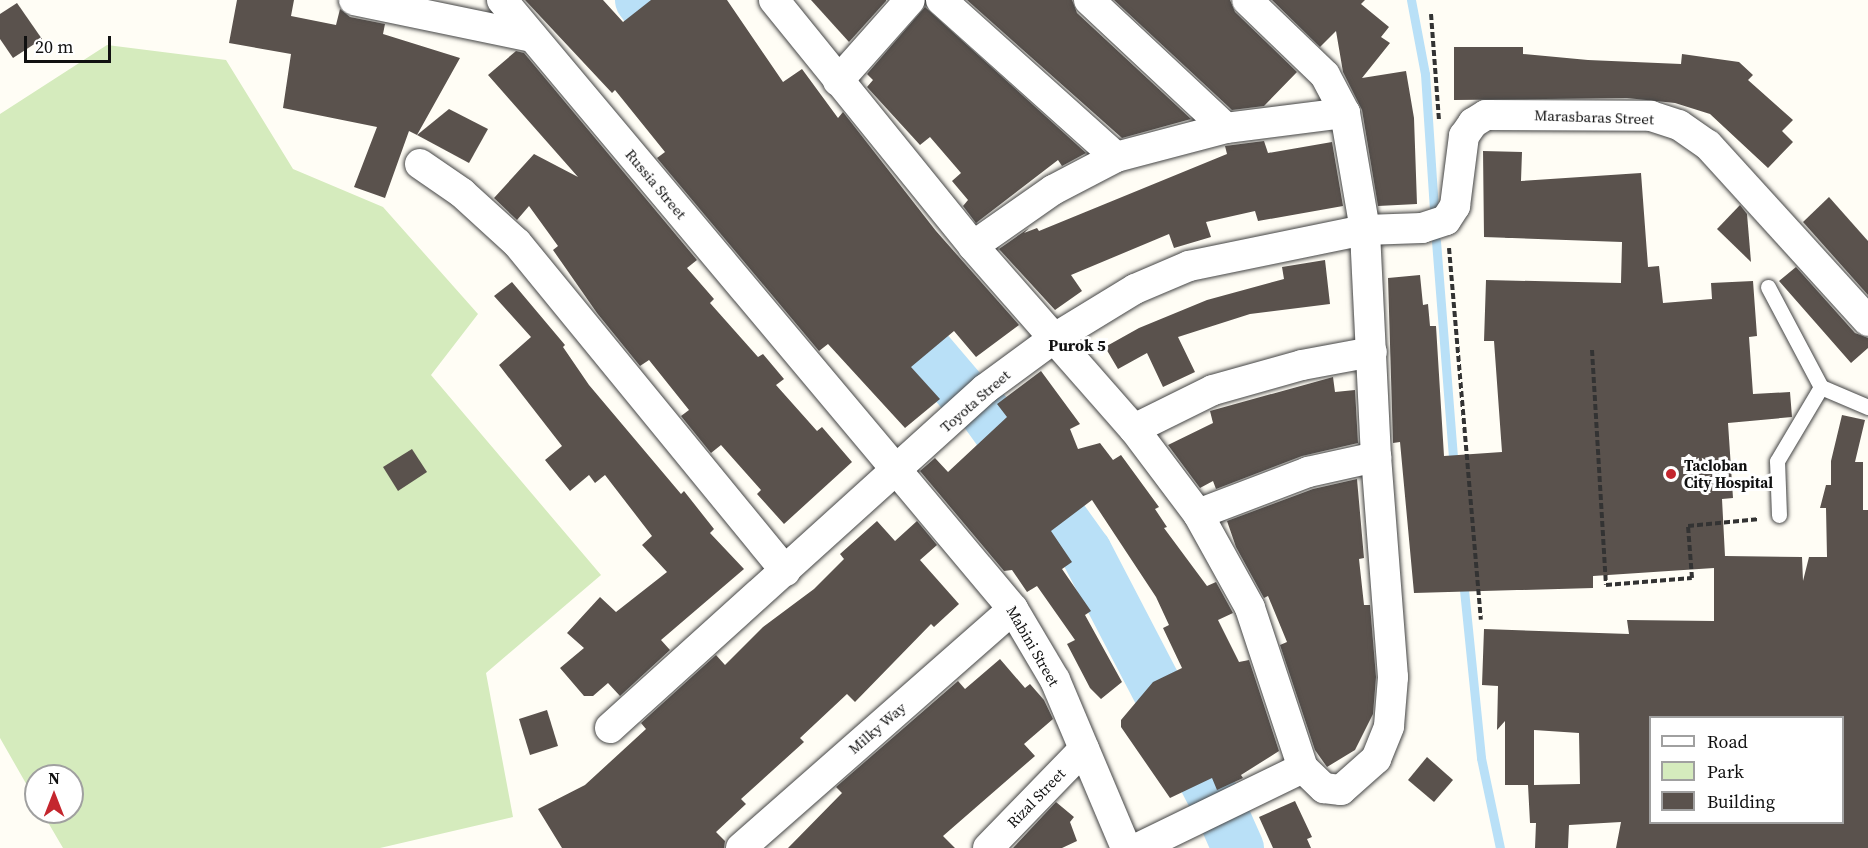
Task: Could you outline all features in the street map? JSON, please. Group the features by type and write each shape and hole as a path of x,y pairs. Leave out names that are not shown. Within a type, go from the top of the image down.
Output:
{"street":[{"path":"354,0 448,9 532,37"},
{"name":"Russia Street","path":"502,0 897,471"},
{"path":"774,0 973,246 1134,429 1198,514 1250,608 1303,768 1324,788 1341,790 1376,759 1389,726 1393,677 1376,457 1365,230 1345,113 1325,75 1247,0"},
{"path":"838,81 910,0"},
{"path":"941,0 1116,157"},
{"path":"1089,0 1226,128"},
{"path":"973,246 1053,190 1116,157 1226,128 1345,113"},
{"name":"Marasbaras Street","path":"1434,224 1455,206 1464,136 1473,123 1486,115 1651,116 1679,125 1708,145 1868,321"},
{"path":"420,164 462,193 517,243 786,571"},
{"name":"Toyota Street","path":"610,728 897,471 985,389 1053,339 1135,289 1189,266 1365,230 1434,224"},
{"path":"1134,429 1213,390 1302,365 1371,352"},
{"path":"1198,514 1308,472 1376,457"},
{"name":"Mabini Street","path":"897,471 1013,609 1055,680 1126,848"},
{"name":"Milky Way","path":"741,848 1013,609"},
{"name":"Rizal Street","path":"988,848 1084,749"},
{"path":"1138,848 1303,768"}],"lane":[{"path":"1768,287 1821,387 1868,407"},
{"path":"1779,515 1777,461 1821,387"}],"path":[{"path":"1434,224 1481,620"},
{"path":"1592,350 1606,585 1692,578 1688,526 1779,515"}],"green space":[{"path":"107,45 226,60 293,169 383,207 478,314 431,375 601,575 486,673 513,817 380,848 63,848 49,824 84,824 84,764 24,764 24,780 0,738 0,114"}],"building":[{"path":"237,0 294,0 291,16 336,25 340,9 350,17 385,24 383,34 460,58 417,135 409,131 385,198 354,187 377,127 283,108 291,54 229,43"},
{"path":"525,0 603,0 623,22 651,0 727,0 783,82 802,69 838,118 843,112 936,231 1019,325 976,357 954,331 911,367 940,399 905,428 828,344 819,351 657,158 665,152 615,90 612,93"},
{"path":"811,0 886,0 886,1 849,42"},
{"path":"967,0 1072,0 1077,13 1191,119 1122,138"},
{"path":"1114,0 1230,0 1235,12 1297,72 1264,106 1232,110"},
{"path":"1272,0 1365,0 1361,4 1389,27 1381,37 1390,43 1362,78 1406,71 1414,118 1417,204 1378,206 1362,110 1343,72 1336,31 1320,47"},
{"path":"17,3 42,39 13,58 0,39 0,14"},
{"path":"925,7 1086,153 1062,166 1058,160 976,223 963,206 968,200 952,181 961,173 930,137 920,145 867,87 873,80 867,74"},
{"path":"1454,47 1523,47 1523,54 1588,60 1681,64 1682,54 1739,62 1753,75 1748,80 1793,120 1782,131 1793,142 1768,168 1710,114 1675,103 1627,98 1454,100"},
{"path":"516,51 524,53 697,260 687,268 714,299 710,303 758,357 763,354 784,379 776,385 817,431 822,427 852,462 784,524 757,494 761,490 721,445 711,453 681,416 689,410 649,360 640,366 597,313 553,250 558,246 529,206 517,220 494,198 534,154 578,177 488,75"},
{"path":"449,109 488,129 469,163 417,135"},
{"path":"1264,141 1268,153 1332,142 1343,206 1258,221 1255,211 1206,222 1211,237 1174,248 1169,234 1071,275 1082,291 1055,310 999,249 1029,228 1024,233 1037,228 1039,231 1227,154 1225,146"},
{"path":"1483,151 1522,152 1521,181 1641,173 1648,267 1659,266 1663,303 1712,299 1711,283 1753,281 1757,336 1749,337 1753,394 1790,392 1792,417 1728,423 1733,498 1722,499 1725,556 1802,557 1803,581 1809,557 1827,557 1826,508 1820,508 1826,485 1831,485 1831,461 1842,415 1865,420 1855,462 1863,462 1863,510 1868,510 1868,848 1616,848 1621,822 1569,825 1568,848 1535,848 1536,823 1530,823 1528,785 1505,785 1505,721 1497,730 1498,686 1482,685 1484,629 1629,634 1627,620 1714,621 1714,568 1593,576 1593,588 1414,593 1400,442 1393,443 1388,278 1420,275 1423,305 1428,304 1430,326 1436,326 1444,456 1502,452 1494,341 1484,341 1486,280 1621,283 1622,242 1484,237","holes":["1534,730 1579,733 1580,784 1534,785"]},
{"path":"1829,197 1868,241 1868,295 1803,222"},
{"path":"1740,205 1747,214 1751,262 1717,229"},
{"path":"1325,260 1330,304 1250,314 1178,337 1195,372 1163,387 1147,353 1118,369 1105,347 1139,328 1207,300 1284,279 1282,267"},
{"path":"1796,267 1855,333 1868,338 1868,348 1851,363 1779,281"},
{"path":"512,282 565,345 563,347 589,385 681,494 684,491 714,529 710,533 744,569 661,640 670,650 620,696 608,683 593,696 584,696 560,668 584,648 567,633 600,597 616,612 667,572 642,545 652,536 605,475 595,483 589,475 570,491 545,460 562,446 499,365 531,337 494,296"},
{"path":"1041,371 1080,424 1070,429 1078,449 1100,443 1113,460 1121,455 1159,507 1155,509 1167,527 1164,528 1207,586 1216,582 1233,613 1218,620 1239,662 1249,660 1279,751 1241,775 1243,778 1217,790 1212,778 1170,798 1121,727 1121,720 1153,682 1182,668 1163,628 1169,625 1156,597 1092,500 1051,531 1072,562 1062,569 1091,611 1085,615 1122,682 1101,699 1090,688 1067,644 1075,640 1037,586 1027,592 1012,570 1004,571 920,471 935,458 948,472 1007,417 997,404"},
{"path":"1333,377 1335,392 1355,390 1358,443 1302,456 1216,489 1213,481 1200,488 1168,445 1213,423 1210,411"},
{"path":"412,449 427,472 398,491 383,467"},
{"path":"1357,479 1364,558 1359,559 1364,605 1370,605 1376,677 1373,714 1355,750 1327,767 1315,750 1280,645 1287,642 1268,596 1264,598 1236,547 1227,521 1313,489"},
{"path":"877,521 895,541 917,521 937,545 920,560 959,604 934,627 931,624 855,702 847,694 800,738 804,742 741,799 746,804 716,832 725,841 724,848 562,848 538,809 585,785 646,729 641,723 716,655 725,665 763,627 814,589 844,559 840,554"},
{"path":"1000,659 1025,688 1030,684 1044,700 1053,719 1024,744 1035,756 943,836 955,848 788,848 842,793 836,787 958,681 965,689"},
{"path":"547,710 558,746 530,755 519,719"},
{"path":"1427,757 1453,780 1434,802 1408,780"},
{"path":"1295,801 1312,837 1307,839 1311,848 1273,848 1259,817"},
{"path":"1056,802 1074,817 1070,822 1077,841 1062,848 1013,848"}],"waterway":[{"path":"641,0 689,63"},
{"path":"1411,0 1425,74 1434,209"},
{"path":"1436,241 1454,468"},
{"path":"881,297 962,392"},
{"path":"986,413 1086,552 1213,796"},
{"path":"1463,580 1481,758 1500,848"},
{"path":"1225,819 1238,848"}],"place":[{"name":"Tacloban City Hospital","path":"1671,474"}],"district":[{"name":"Purok 5","path":"1077,345"}]}
